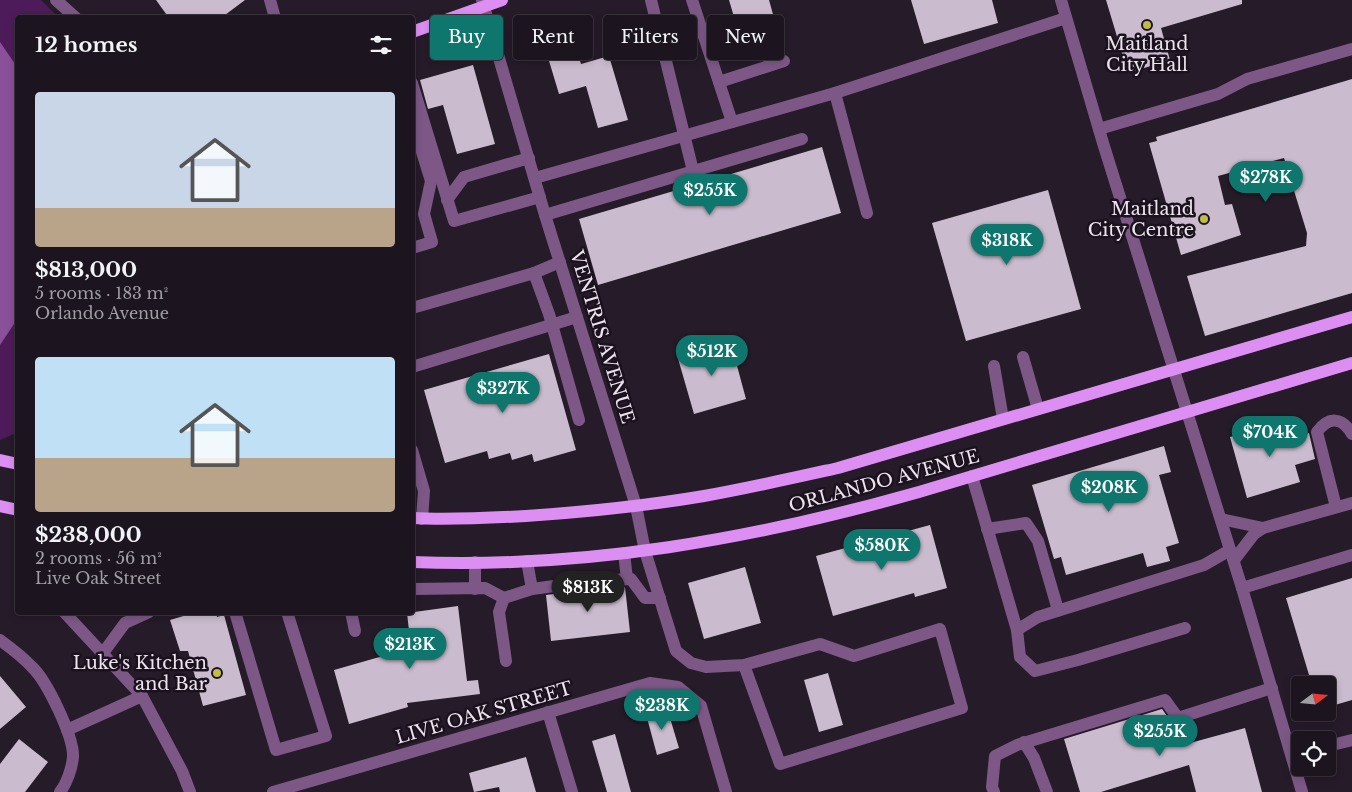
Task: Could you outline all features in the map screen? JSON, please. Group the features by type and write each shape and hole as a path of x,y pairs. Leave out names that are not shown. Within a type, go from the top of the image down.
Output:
{"main road":[{"path":"415,31 483,3 502,0"},
{"name":"ORLANDO AVENUE","path":"417,519 493,518 636,506 718,493 838,468 1352,317"},
{"name":"ORLANDO AVENUE","path":"415,562 527,561 646,551 716,541 784,527 853,510 972,476 1352,363"},
{"path":"0,460 15,463"},
{"path":"0,506 15,509"}],"street":[{"path":"56,0 73,15"},
{"path":"270,0 274,15"},
{"path":"651,0 693,171"},
{"path":"692,0 732,122"},
{"path":"1061,0 1272,688 1291,740"},
{"name":"VENTRIS AVENUE","path":"483,3 545,214 636,506 646,551 676,651 690,663 706,667 744,665"},
{"path":"535,178 835,92 1066,18"},
{"path":"1099,129 1218,94 1246,79 1352,49"},
{"path":"719,82 784,61"},
{"path":"835,92 867,213"},
{"path":"415,93 454,221 540,197"},
{"path":"415,129 431,180 424,214 432,242 415,247"},
{"path":"545,214 802,139"},
{"path":"447,200 464,177 529,158"},
{"path":"415,307 534,273 560,262"},
{"path":"534,273 552,325 579,420"},
{"path":"415,366 577,316"},
{"path":"1023,358 1038,409"},
{"path":"994,366 1003,419"},
{"path":"1336,507 1317,432 1322,425 1329,421 1339,421 1347,426 1352,434"},
{"path":"415,460 424,491 417,519"},
{"path":"972,476 1017,630 1020,657 1035,671 1185,628"},
{"path":"1017,630 1038,617 1058,610 1232,555 1263,528 1352,503"},
{"path":"1221,519 1263,528"},
{"path":"988,530 1026,523 1038,541 1058,610"},
{"path":"624,553 627,579"},
{"path":"1242,588 1352,555"},
{"path":"527,561 532,589"},
{"path":"475,589 476,562"},
{"path":"415,589 485,588 504,598 532,589 591,581 631,579 644,598 660,598"},
{"path":"504,598 499,612 506,662"},
{"path":"67,615 142,696 182,771 190,792"},
{"path":"103,653 125,623 142,615"},
{"path":"236,615 276,750 326,736 288,615"},
{"path":"352,615 355,631"},
{"path":"940,629 962,708 780,764 744,665 820,644 854,656 940,629"},
{"path":"0,640 34,668 55,702 67,730 73,756 66,785 60,792"},
{"name":"LIVE OAK STREET","path":"273,792 650,683 678,687 701,706 726,792"},
{"path":"994,792 992,788 995,756 1024,742 1164,700 1178,718 1272,688"},
{"path":"67,730 142,696"},
{"path":"548,712 572,792"},
{"path":"1336,744 1352,740"},
{"path":"1024,742 1034,758 1047,792"},
{"path":"1299,776 1302,792"}],"shaded area":[{"path":"0,0 41,0 56,15 15,15 15,433 0,440"},
{"path":"0,42 15,64 15,322 0,345"}],"building":[{"path":"156,0 245,0 225,15 167,15"},
{"path":"729,0 769,0 773,15 733,15"},
{"path":"911,0 992,0 998,23 924,44"},
{"path":"1106,0 1242,0 1242,4 1161,28 1170,60 1128,73"},
{"path":"603,58 603,60 610,60 628,120 598,128 586,86 559,94 549,60 580,60 581,64"},
{"path":"473,65 495,144 457,154 443,105 428,109 420,80"},
{"name":"Maitland City Centre","path":"1352,79 1352,293 1205,336 1187,276 1306,246 1307,233 1284,158 1218,176 1225,205 1232,204 1241,235 1181,255 1149,143 1157,141 1156,137"},
{"path":"822,147 841,213 598,285 579,219"},
{"path":"1048,190 1081,309 966,341 932,223"},
{"path":"730,340 746,399 694,414 677,355"},
{"path":"549,354 576,450 534,462 532,454 512,460 510,453 489,459 487,451 445,463 424,390"},
{"path":"1283,422 1288,439 1309,433 1315,459 1295,465 1300,482 1247,498 1230,437"},
{"path":"1164,446 1171,472 1159,475 1179,543 1166,547 1170,561 1147,567 1143,553 1066,575 1061,557 1054,559 1032,485"},
{"path":"930,525 947,588 915,597 914,593 833,616 816,556"},
{"path":"745,567 761,623 704,639 688,583"},
{"path":"1352,578 1352,700 1336,705 1336,676 1309,676 1286,598"},
{"path":"625,587 630,632 551,641 546,595"},
{"path":"458,606 467,681 478,680 480,694 407,703 408,707 349,724 334,670 411,648 407,615 415,615 415,612"},
{"name":"Luke's Kitchen and Bar","path":"187,615 217,615 217,617 224,615 246,695 203,706 188,651 180,651 170,620"},
{"path":"828,673 843,725 819,732 804,680"},
{"path":"0,676 26,707 0,729"},
{"path":"667,708 679,748 657,755 646,714"},
{"path":"1162,709 1172,723 1179,746 1245,728 1262,792 1196,792 1189,765 1101,792 1080,792 1064,739"},
{"path":"615,734 631,792 607,792 592,741"},
{"path":"19,739 48,762 25,792 0,792 0,764"},
{"path":"526,757 536,792 500,792 499,787 474,792 469,773"}],"place":[{"name":"Maitland City Hall","path":"1147,25"},
{"name":"Maitland City Centre","path":"1204,219"},
{"name":"Luke's Kitchen and Bar","path":"217,673"}]}
